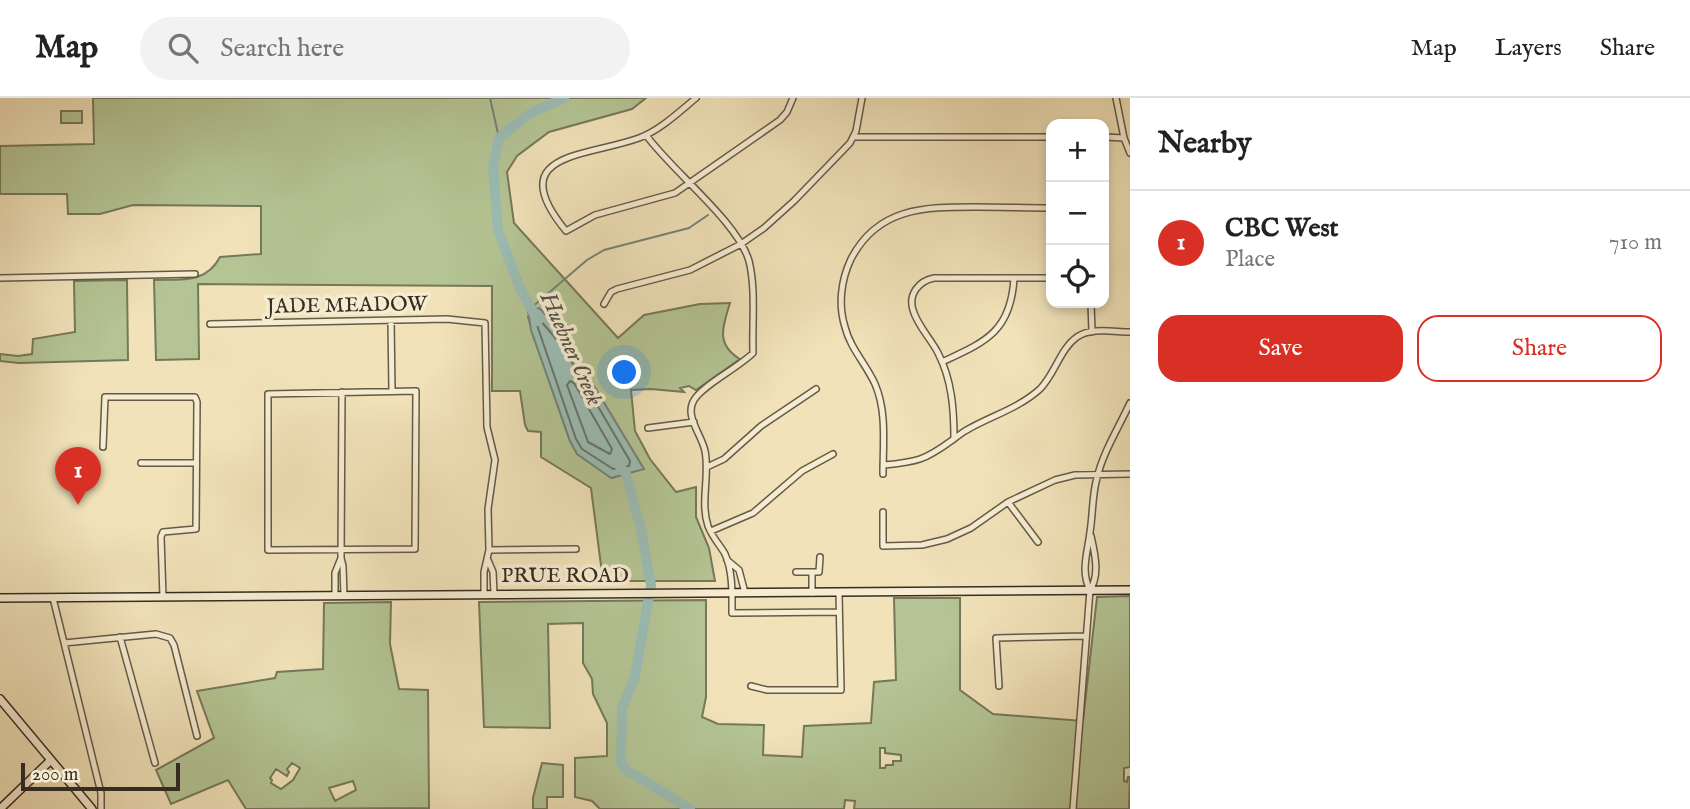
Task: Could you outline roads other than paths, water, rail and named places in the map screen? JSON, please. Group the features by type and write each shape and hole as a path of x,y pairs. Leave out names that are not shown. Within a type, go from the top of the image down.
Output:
{"main road":[{"name":"PRUE ROAD","path":"0,598 1130,590"},
{"path":"0,699 92,809"},
{"path":"0,809 51,760"}],"street":[{"path":"696,98 646,135 572,155 547,171 542,181 547,205 566,231 595,215 664,198 688,184 780,120 793,98"},
{"path":"604,304 611,292 617,289 690,270 741,244 764,228 842,153 854,137 862,98"},
{"path":"1116,98 1124,138 1130,153"},
{"path":"646,135 723,221 741,244 749,262 753,353 699,394 691,408 705,448 705,504 710,531 727,560 740,573 745,593"},
{"path":"854,137 1046,137"},
{"path":"1109,137 1124,138"},
{"path":"883,474 882,412 878,393 851,345 842,316 844,277 857,250 869,234 884,222 912,210 936,207 1046,208"},
{"path":"0,278 195,274"},
{"path":"954,439 953,405 942,362 913,311 913,295 918,285 926,279 934,278 1046,278"},
{"path":"942,362 977,346 993,334 1010,302 1014,278"},
{"path":"1091,308 1092,332"},
{"path":"743,317 752,317"},
{"name":"JADE MEADOW","path":"210,324 447,319 485,323 487,427 495,460 488,509 489,550"},
{"path":"391,320 393,391"},
{"path":"883,465 920,459 1028,398 1049,378 1077,337 1092,332 1130,332"},
{"path":"706,467 724,458 761,426 816,389"},
{"path":"393,391 416,391 415,549 268,550 268,394 393,391"},
{"path":"342,392 341,558 344,596"},
{"path":"103,447 105,397 195,397 197,530 163,532 163,597"},
{"path":"1090,590 1085,582 1085,563 1098,475 1130,403"},
{"path":"648,428 694,422"},
{"path":"710,531 753,513 802,471 833,454"},
{"path":"141,463 196,463"},
{"path":"883,512 883,546 922,545 947,539 971,528 1008,502 1055,480 1075,475 1130,474"},
{"path":"1008,502 1038,542"},
{"path":"1073,809 1090,590 1096,581 1095,552 1090,533"},
{"path":"484,594 489,550 576,549"},
{"path":"796,572 820,570 820,557"},
{"path":"335,596 335,577 341,558"},
{"path":"488,559 494,594"},
{"path":"727,560 732,612 839,612"},
{"path":"812,572 812,593"},
{"path":"730,576 740,573"},
{"path":"484,576 493,576"},
{"path":"335,577 344,577"},
{"path":"751,686 767,690 841,690 839,593"},
{"path":"53,598 98,779 101,809"},
{"path":"64,643 156,634 170,638 197,736"},
{"path":"999,686 996,638 1086,636"},
{"path":"120,637 155,763"}],"water":[{"path":"539,308 568,343 644,469 611,478 577,454 531,330 528,311"}],"waterway":[{"path":"490,98 499,138"},
{"name":"Huebner Creek","path":"538,321 519,286 498,230 493,167 499,138 529,114 564,98"},
{"path":"531,308 587,260 604,250 689,228 708,215"},
{"name":"Huebner Creek","path":"618,464 626,474 641,530 651,585 635,676 622,709 621,762 625,769 690,809"}],"place":[{"name":"CBC West","path":"78,505"}]}
